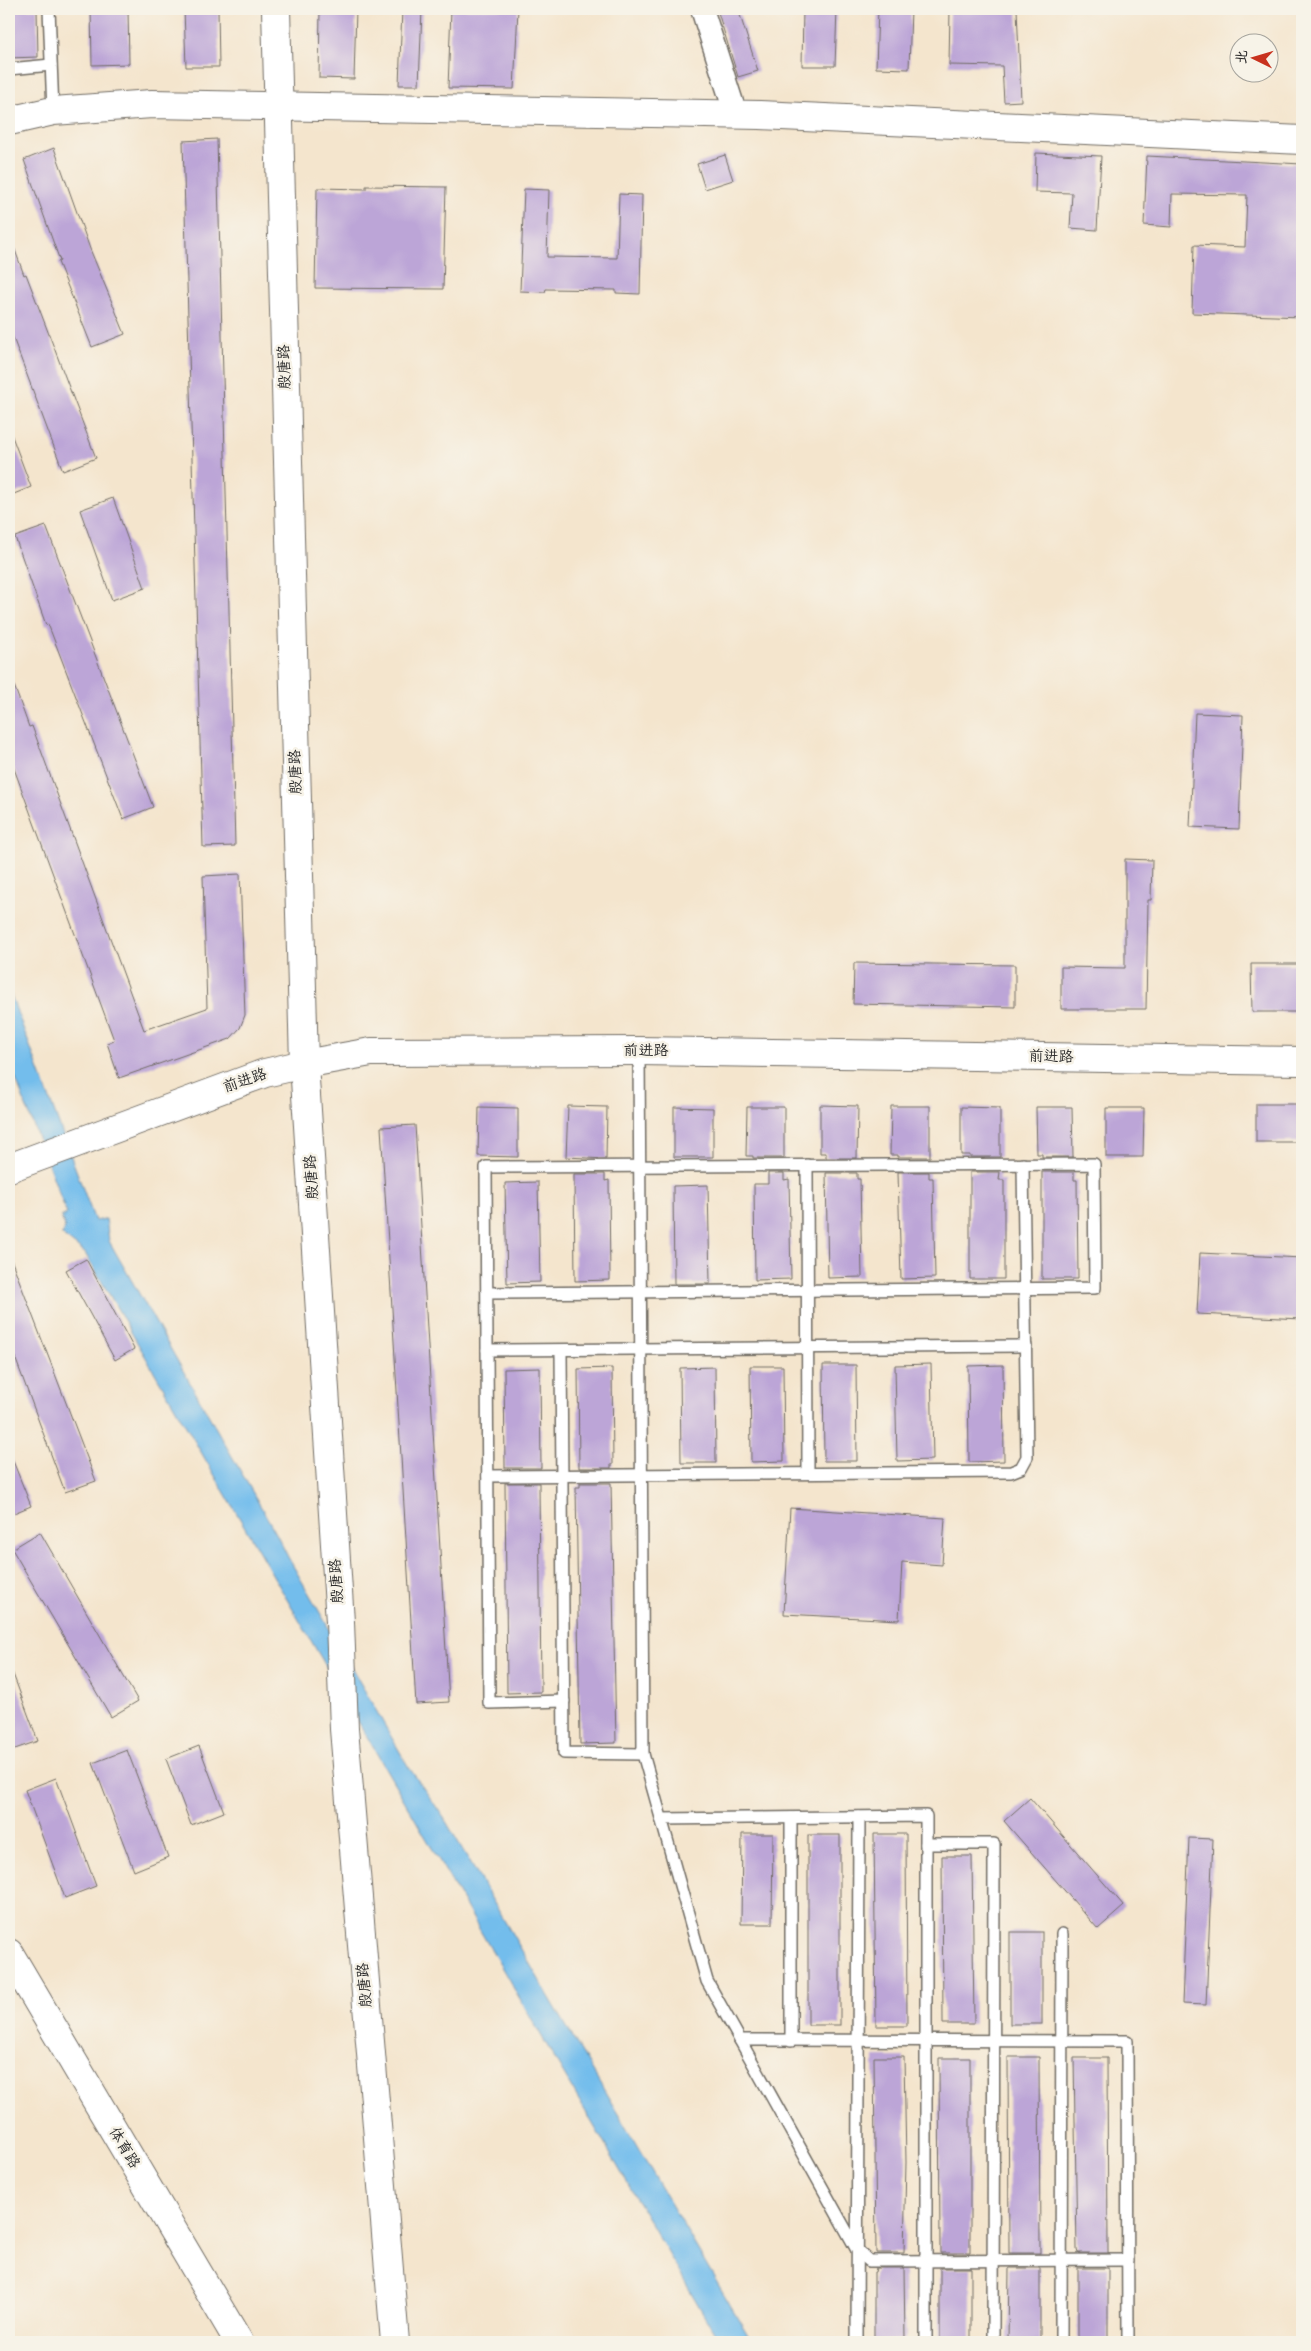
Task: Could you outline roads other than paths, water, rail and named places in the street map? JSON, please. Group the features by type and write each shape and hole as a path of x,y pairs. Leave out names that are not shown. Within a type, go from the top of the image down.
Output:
{"street":[{"name":"殷唐路","path":"276,9 304,1064 340,1622 344,1730 395,2342"},
{"path":"702,9 736,115"},
{"path":"9,121 53,111 152,104 736,115 1302,140"},
{"name":"前进路","path":"11,1167 94,1135 265,1074 304,1064 371,1052 638,1051 1302,1061"},
{"name":"体育路","path":"9,1953 240,2342"}],"lane":[{"path":"49,9 53,111"},
{"path":"9,69 51,65"},
{"path":"638,1051 643,1754 707,1981 857,2250 869,2261 1128,2260"},
{"path":"806,1164 808,1472"},
{"path":"488,1476 641,1473 1011,1472 1021,1468 1027,1457 1023,1164"},
{"path":"486,1293 1095,1288 1094,1164 486,1167 486,1293 489,1702 564,1701"},
{"path":"487,1350 561,1351 1026,1346"},
{"path":"561,1351 564,1752 643,1754"},
{"path":"661,1819 926,1816 926,2342"},
{"path":"857,2342 859,1817"},
{"path":"791,1818 791,2041"},
{"path":"926,1844 994,1844 993,2342"},
{"path":"1061,2342 1062,1934"},
{"path":"740,2040 1126,2040 1128,2342"}],"water":[{"path":"9,990 95,1221 106,1219 109,1241 408,1766 444,1818 752,2342 720,2342 85,1253 62,1235 65,1228 61,1217 67,1214 9,1061"}]}
